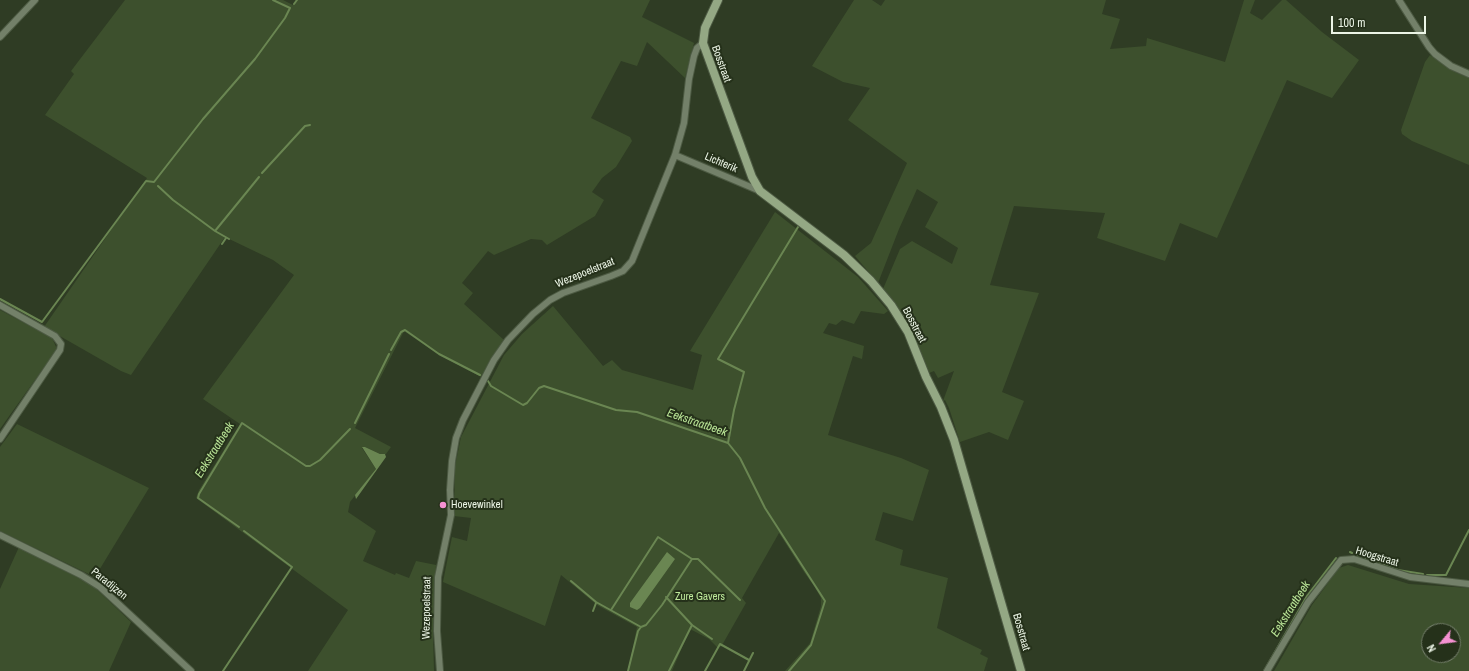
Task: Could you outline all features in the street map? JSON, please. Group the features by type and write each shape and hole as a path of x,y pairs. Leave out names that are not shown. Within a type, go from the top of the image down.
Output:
{"street":[{"path":"0,37 35,0"},
{"name":"Wezepoelstraat","path":"440,671 437,631 438,577 451,515 450,490 452,461 456,438 463,420 494,360 508,340 533,314 550,300 563,293 623,271 632,262 674,155 684,123 694,56 697,48 702,43 705,28 718,0"},
{"path":"1399,0 1435,54 1451,66 1469,74"},
{"name":"Bosstraat","path":"702,43 741,150 760,191 844,255 871,281 891,305 908,332 954,440 1021,671"},
{"name":"Lichterik","path":"674,155 760,191"},
{"path":"0,305 55,336 61,344 60,350 0,438"},
{"name":"Paradijzen","path":"0,535 81,575 100,587 192,671"},
{"name":"Hoogstraat","path":"1267,671 1308,602 1340,560 1354,559 1410,577 1469,584"}],"green space":[{"path":"125,0 283,0 293,5 298,0 650,0 642,17 694,43 685,78 647,42 637,66 621,61 591,118 630,137 632,141 616,167 602,178 592,192 604,200 595,216 547,245 542,240 531,239 494,255 488,251 462,283 473,293 464,304 504,340 481,377 438,354 404,331 355,428 391,447 386,454 380,454 365,447 362,448 376,469 350,502 348,512 376,531 363,561 395,575 396,573 409,578 416,561 436,565 433,635 434,671 308,671 348,610 196,498 199,490 240,424 203,399 294,275 273,260 225,237 131,375 121,371 44,327 147,178 45,115 74,74 71,71"},
{"path":"854,0 872,0 881,6 885,0 1106,0 1102,14 1120,19 1110,49 1146,46 1147,38 1225,62 1244,0 1255,0 1250,13 1262,20 1282,0 1286,0 1322,32 1359,60 1332,98 1287,80 1217,238 1180,223 1165,261 1097,238 1105,213 1014,206 990,285 1039,293 1002,392 1024,401 1008,440 989,432 960,442 949,408 945,400 943,401 954,371 938,378 934,371 929,373 910,327 883,289 900,249 912,241 952,264 958,248 925,227 938,202 917,189 899,229 878,283 855,256 871,243 907,163 848,120 870,88 843,82 812,66"},
{"path":"1430,55 1457,73 1469,78 1469,165 1412,141 1402,134 1401,130 1425,62"},
{"name":"Zure Gavers","path":"775,212 858,277 888,311 884,314 861,311 854,324 842,320 836,325 829,323 823,333 864,346 862,359 853,356 828,435 901,458 929,470 913,521 883,512 875,540 903,550 900,565 948,578 937,628 982,650 980,654 988,658 984,671 785,671 810,643 821,606 821,598 779,533 742,598 746,603 721,647 719,645 718,648 709,639 690,629 672,671 628,671 637,627 597,605 561,575 545,626 443,582 452,537 467,541 471,518 454,516 455,466 461,437 504,355 522,334 553,306 603,366 612,360 622,370 693,390 702,355 690,351"},
{"path":"0,310 52,338 57,349 0,429"},
{"path":"17,424 149,488 95,577 0,531 0,447"},
{"path":"19,547 88,581 131,622 109,671 0,671 0,589"},
{"path":"1348,565 1409,584 1469,588 1469,671 1274,671 1312,605 1339,568"}],"shaded area":[{"path":"362,447 380,454 385,454 386,457 356,499 355,495 376,469"},
{"path":"667,552 675,559 640,608 637,610 630,607 630,603"}],"waterway":[{"path":"0,299 42,322 146,181 154,182 203,119 255,59 285,18 290,8 273,0"},
{"path":"294,4 297,0"},
{"path":"262,173 305,126 310,125"},
{"path":"158,186 173,200 215,231 259,177"},
{"path":"728,443 734,410 744,372 718,359 798,227"},
{"path":"215,231 229,239"},
{"path":"222,244 226,238"},
{"name":"Eekstraatbeek","path":"391,350 401,332 405,330 439,354 480,375"},
{"name":"Eekstraatbeek","path":"355,423 389,354"},
{"name":"Eekstraatbeek","path":"488,381 491,386 523,405 527,403 539,388 544,386 616,410 637,412 728,443 740,458 765,508 825,601 811,645 789,671"},
{"name":"Eekstraatbeek","path":"239,527 198,498 242,423 306,466 310,466 320,460 350,429"},
{"name":"Eekstraatbeek","path":"1427,575 1446,575 1469,530"},
{"name":"Eekstraatbeek","path":"223,671 292,567 244,531"},
{"path":"611,610 658,537 692,559 662,605 646,625 641,627 638,631 628,671"},
{"name":"Eekstraatbeek","path":"1357,555 1398,570 1423,574"},
{"name":"Eekstraatbeek","path":"1264,671 1307,596 1336,558"},
{"path":"692,559 698,559 740,600"},
{"path":"571,581 596,602 641,627"},
{"path":"666,597 692,625 712,639"},
{"path":"593,611 596,603"},
{"path":"669,671 692,625"},
{"path":"705,671 720,644 749,660"},
{"path":"744,671 753,653"}],"place":[{"name":"Hoevewinkel","path":"443,505"}]}
